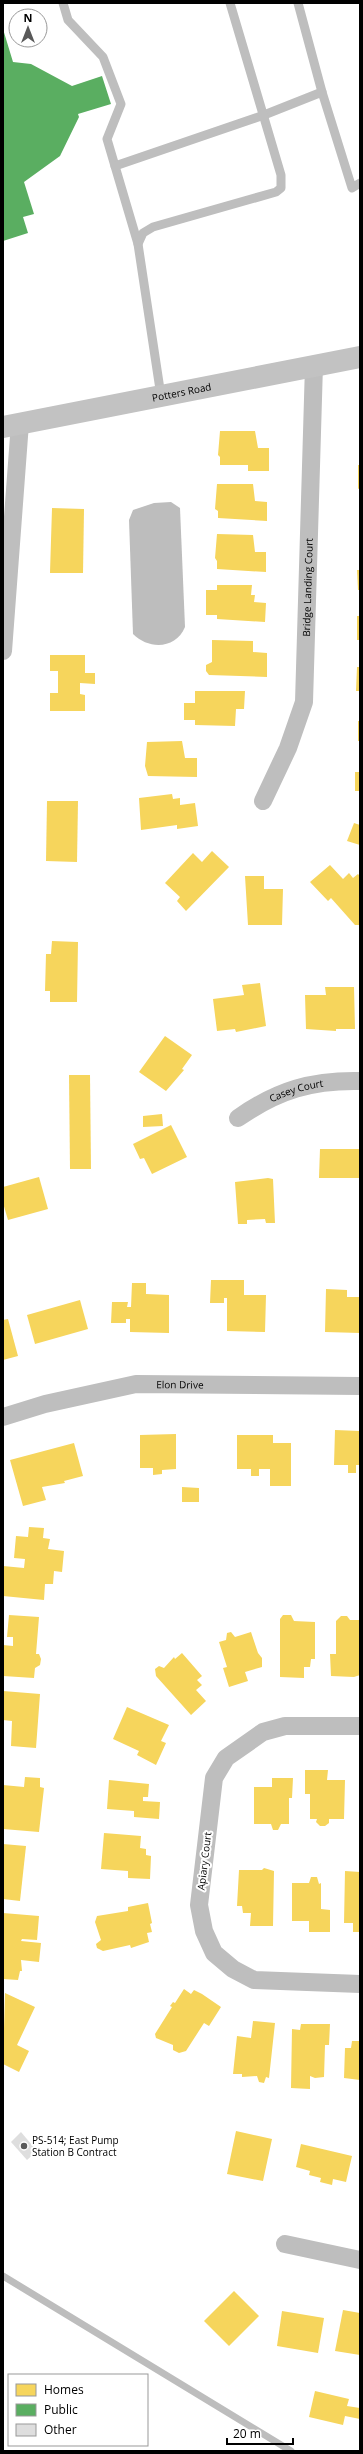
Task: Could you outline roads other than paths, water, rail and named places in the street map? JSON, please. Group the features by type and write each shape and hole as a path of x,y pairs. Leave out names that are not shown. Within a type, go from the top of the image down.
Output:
{"street":[{"name":"Potters Road","path":"12,425 360,357"},
{"name":"Bridge Landing Court","path":"263,801 288,748 304,702 314,365"},
{"path":"3,651 12,425"},
{"name":"Casey Court","path":"238,1118 281,1092 310,1084 360,1081"},
{"name":"Elon Drive","path":"3,1417 45,1404 136,1384 360,1386"},
{"name":"Apiary Court","path":"360,1726 285,1726 263,1732 226,1758 214,1778 199,1905 204,1931 214,1953 233,1969 254,1980 360,1984"},
{"path":"285,2244 360,2260"}],"lane":[{"path":"63,3 68,20 103,57 121,104 107,138 138,244 161,396"},
{"path":"138,244 144,233 153,227 276,192 281,188 281,175 230,3"},
{"path":"298,3 322,92 352,188 360,183"},
{"path":"115,166 264,115 322,92"}],"waterway":[{"path":"3,2276 291,2451"}],"place":[{"name":"PS-514; East Pump Station B Contract","path":"24,2146"}]}
